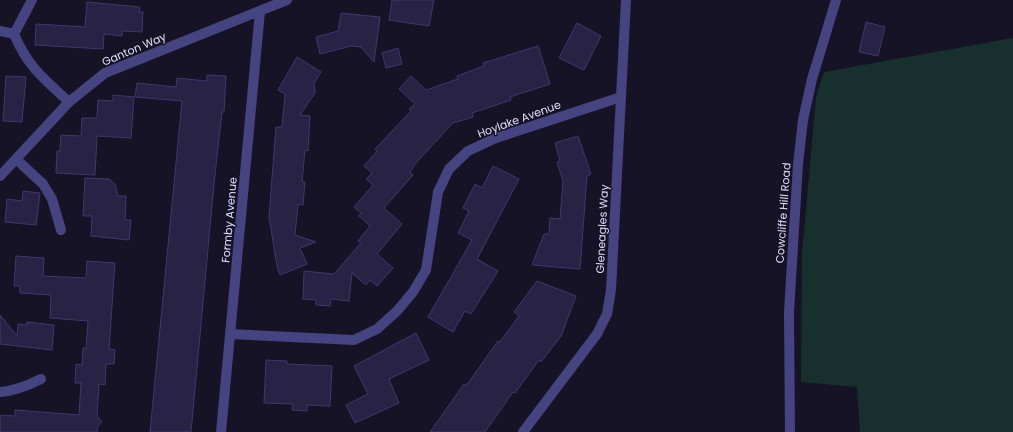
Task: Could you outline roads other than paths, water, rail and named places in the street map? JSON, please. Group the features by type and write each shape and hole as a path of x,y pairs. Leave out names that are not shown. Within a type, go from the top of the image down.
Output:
{"street":[{"path":"14,34 32,0"},
{"name":"Ganton Way","path":"0,176 17,160 68,102 105,73 287,0"},
{"name":"Gleneagles Way","path":"523,432 597,334 607,314 611,290 626,0"},
{"name":"Cowcliffe Hill Road","path":"790,432 789,312 802,120 812,79 836,0"},
{"name":"Formby Avenue","path":"221,432 260,11"},
{"path":"0,31 14,34"},
{"path":"14,34 32,68 68,102"},
{"name":"Hoylake Avenue","path":"230,334 354,340 377,329 397,311 413,292 426,270 438,192 449,169 468,151 496,138 620,97"},
{"path":"17,160 43,184 52,198 61,230"},
{"path":"0,392 12,391 28,386 41,379"}]}
